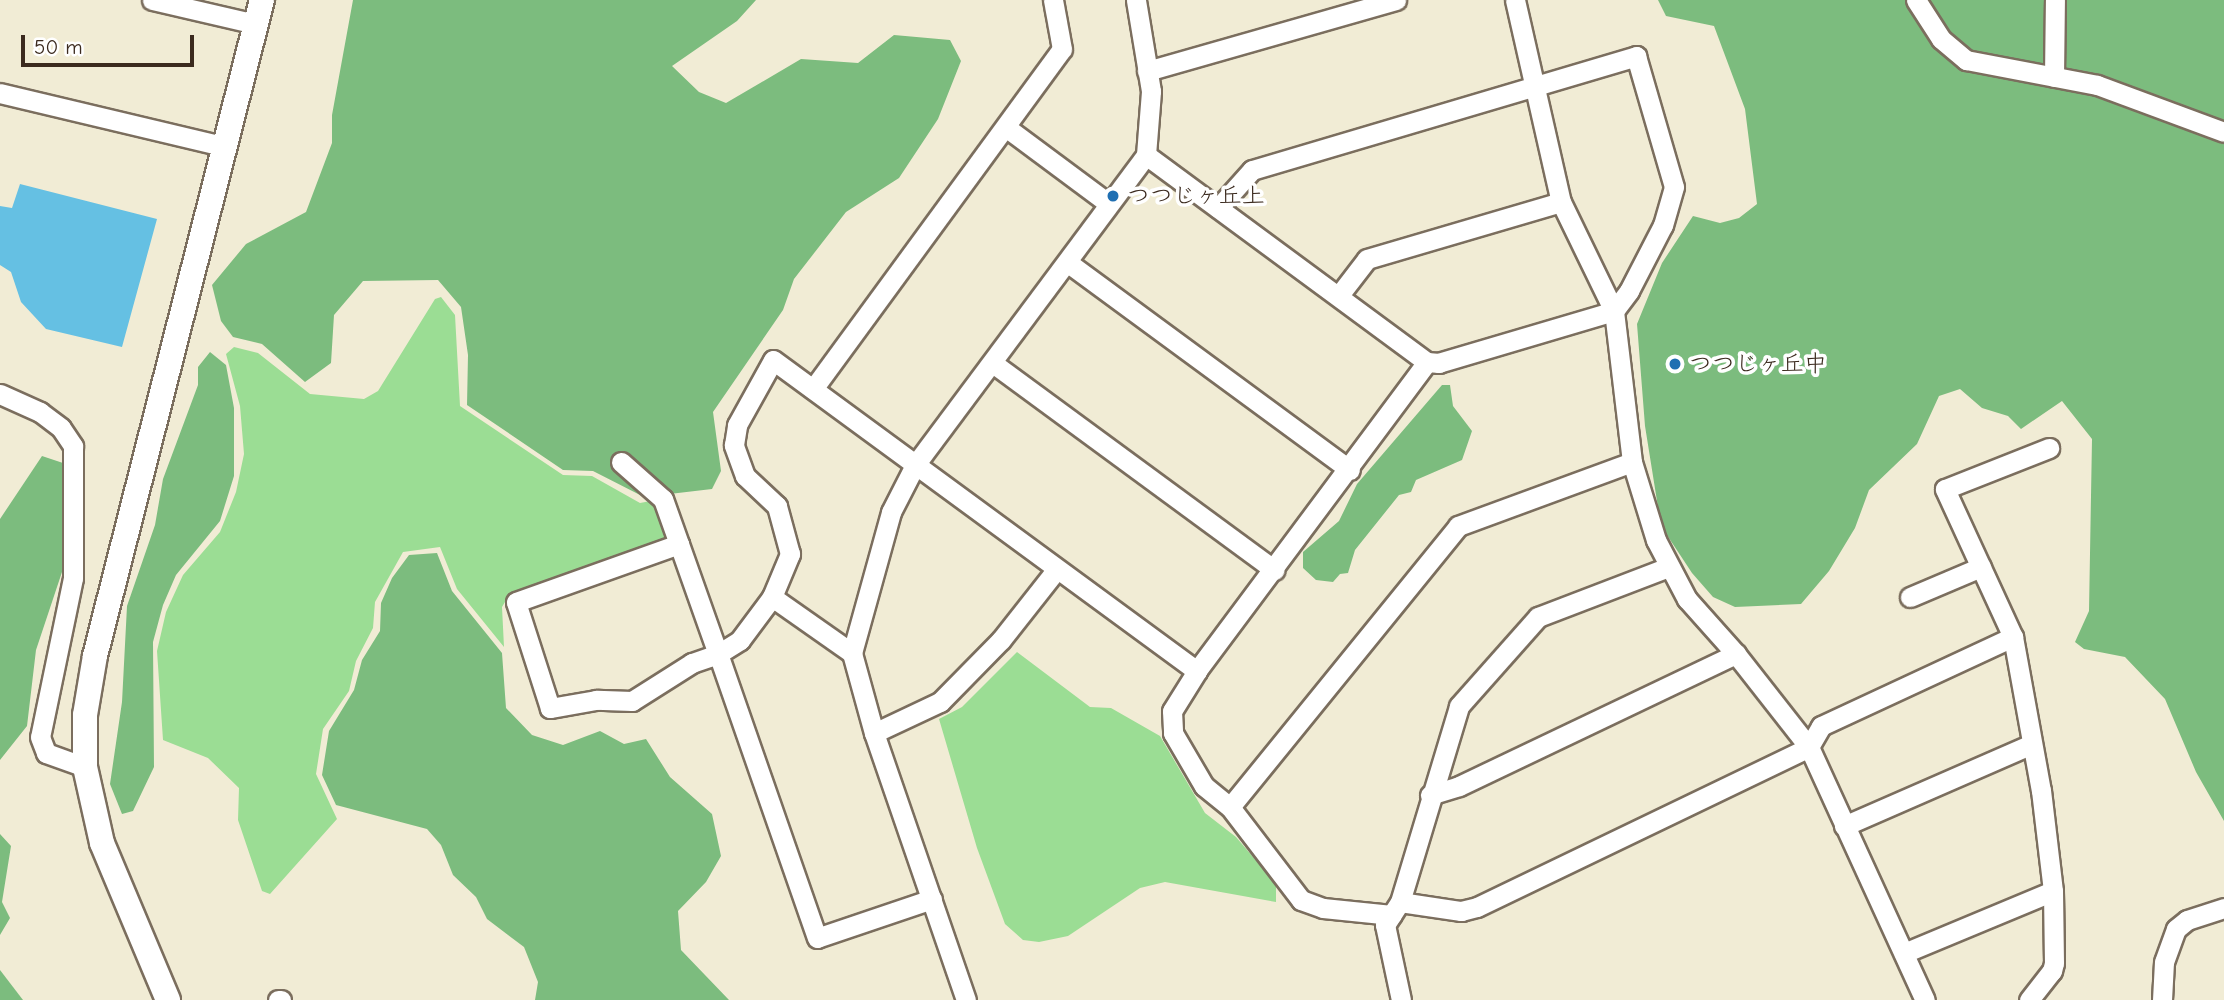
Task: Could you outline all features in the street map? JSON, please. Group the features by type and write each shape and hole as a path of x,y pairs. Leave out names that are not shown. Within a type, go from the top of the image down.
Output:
{"street":[{"path":"152,0 256,24"},
{"path":"168,1000 102,843 85,767 85,715 94,656 262,0"},
{"path":"813,389 1007,128 1062,49 1052,0"},
{"path":"966,1000 874,733 852,653 891,512 915,465 994,364 1108,203 1146,155 1151,104 1136,0"},
{"path":"1147,71 1396,0"},
{"path":"1515,0 1561,202 1614,311 1632,462 1668,567 1687,599 1736,654 1809,747 1925,1000"},
{"path":"1916,0 1941,39 1966,60 2097,85 2224,132"},
{"path":"2054,77 2055,0"},
{"path":"1146,155 1218,208 1340,294 1427,362 1439,363 1614,311 1629,291 1663,225 1674,187 1636,56 1252,170 1218,208"},
{"path":"0,93 223,146"},
{"path":"1007,128 1108,203"},
{"path":"1340,294 1367,260 1561,202"},
{"path":"1067,262 1350,470"},
{"path":"679,544 516,602 550,708 596,700 632,701 692,663 718,654 740,640 772,597 789,562 790,544 777,506 746,476 733,433 773,360 1197,671"},
{"path":"1427,362 1350,470 1197,671 1172,711 1173,733 1204,786 1230,807 1301,900 1312,906 1445,910 1477,907 1809,747 1821,726 2013,636"},
{"path":"994,364 1274,570"},
{"path":"0,394 40,412 61,428 73,446 73,578 40,737 46,753 85,767"},
{"path":"2029,1000 2052,971 2053,891 2032,744 2013,636 1945,489 2049,448"},
{"path":"621,462 663,499 817,938 932,899"},
{"path":"1230,807 1458,526 1632,462"},
{"path":"1401,1000 1385,933 1396,909 1459,706 1528,624 1668,567"},
{"path":"1910,597 1981,567"},
{"path":"874,733 940,702 1000,640 1056,570"},
{"path":"772,597 852,653"},
{"path":"1430,795 1460,786 1736,654"},
{"path":"1844,826 2032,744"},
{"path":"1904,953 2053,891"},
{"path":"2162,1000 2164,962 2176,929 2186,920 2224,908"}],"green space":[{"path":"353,0 756,0 737,21 672,66 699,92 726,103 801,59 858,63 894,35 950,40 961,61 938,119 899,178 846,212 794,279 783,310 713,412 721,471 712,489 644,497 593,471 563,470 467,405 468,355 461,307 438,280 363,281 334,315 331,363 305,382 262,344 233,337 221,321 212,285 246,244 306,212 332,143 332,115"},
{"path":"1658,0 2224,0 2224,821 2196,772 2165,699 2125,657 2084,649 2075,642 2089,611 2092,439 2062,401 2021,429 2008,416 1982,408 1960,389 1939,396 1917,444 1869,490 1855,528 1829,571 1801,604 1735,607 1713,597 1692,573 1661,526 1645,426 1637,324 1662,263 1693,216 1720,223 1739,218 1757,204 1745,109 1714,26 1666,16"},
{"path":"441,297 455,315 460,406 563,475 592,476 640,503 656,500 668,541 508,597 502,607 504,647 457,589 440,547 403,552 375,602 373,628 356,661 349,691 323,729 316,774 337,819 270,894 262,891 238,820 239,788 208,758 163,740 157,651 166,612 183,575 220,532 236,492 244,454 240,406 226,354 234,347 258,353 310,394 364,399 378,391 435,299"},
{"path":"210,352 226,365 234,408 234,476 220,521 176,575 163,605 153,642 154,767 133,811 122,814 110,784 122,702 127,606 155,525 163,479 198,385 198,367"},
{"path":"1442,385 1450,385 1453,406 1472,431 1462,460 1416,480 1411,492 1399,495 1355,550 1348,573 1340,574 1333,582 1316,580 1303,568 1303,552 1339,521 1357,484"},
{"path":"42,456 63,463 62,572 36,650 27,726 0,760 0,519"},
{"path":"437,553 452,591 502,653 506,708 532,735 563,745 600,731 624,744 646,739 670,777 712,814 721,856 706,882 678,911 681,950 729,1000 535,1000 538,982 524,947 487,919 476,897 453,875 441,845 427,829 336,805 322,775 329,731 354,690 362,660 380,631 381,603 392,578 409,555"},
{"path":"1017,652 1090,707 1111,708 1160,736 1205,813 1236,837 1276,884 1276,902 1165,882 1140,888 1068,936 1039,942 1023,940 1005,924 977,848 939,719 962,707"},
{"path":"0,834 11,846 2,902 10,918 0,935"},
{"path":"0,970 23,1000 0,1000"}],"water":[{"path":"20,184 157,219 122,347 46,329 21,302 11,272 0,265 0,206 12,208"}],"place":[{"name":"つつじヶ丘上","path":"1113,196"},
{"name":"つつじヶ丘中","path":"1675,364"}]}
